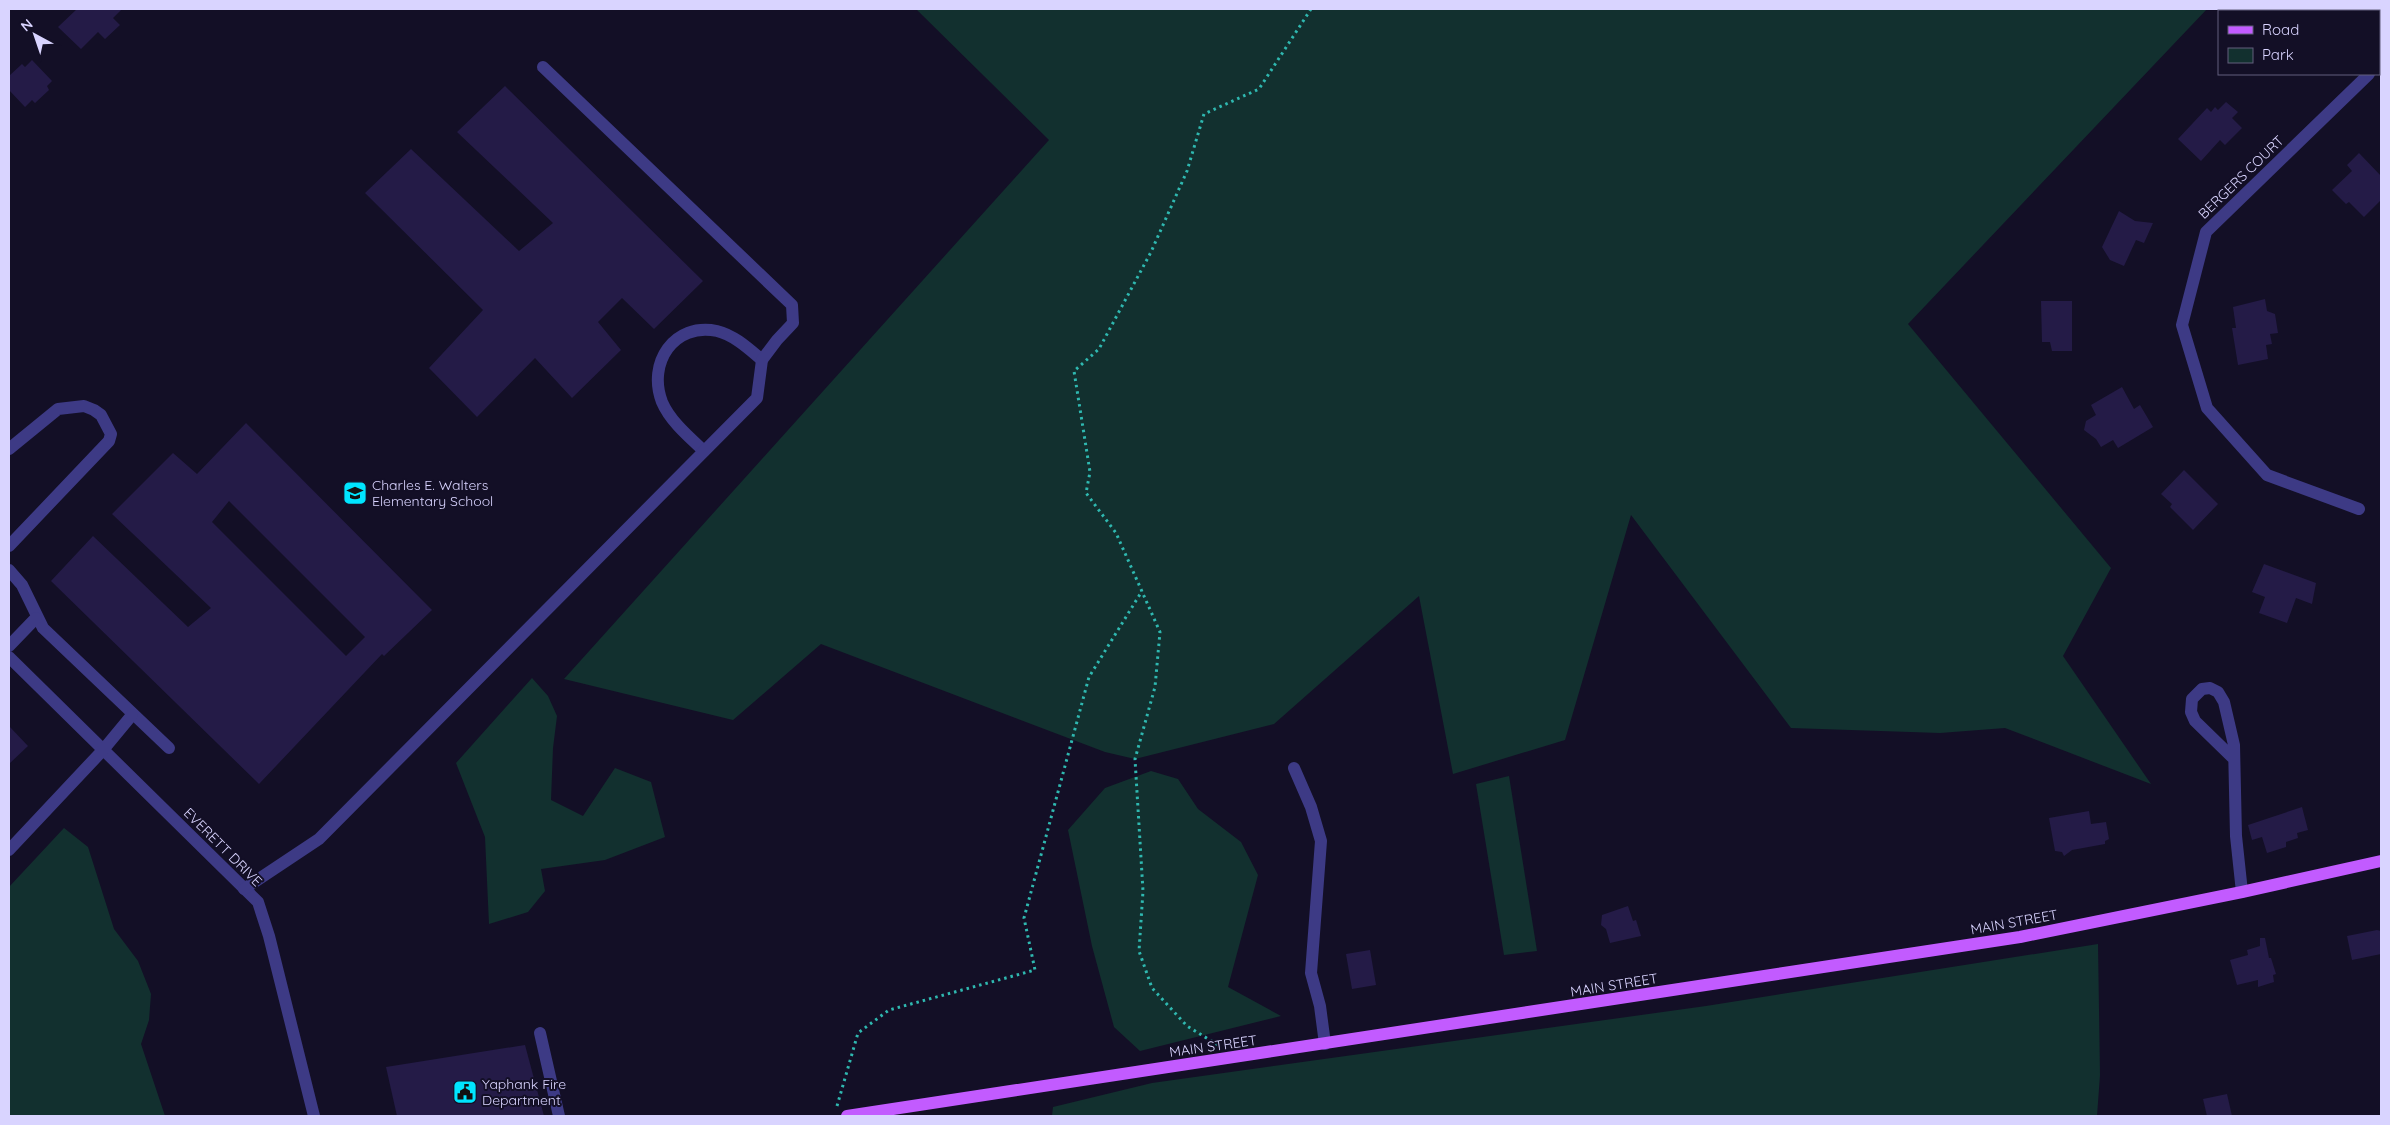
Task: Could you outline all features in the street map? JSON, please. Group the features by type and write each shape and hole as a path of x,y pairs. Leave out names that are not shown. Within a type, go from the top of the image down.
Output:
{"main road":[{"name":"MAIN STREET","path":"842,1113 1233,1058 2010,938 2242,892 2381,861"}],"street":[{"path":"244,889 318,839 757,398 762,360 777,340 794,323 792,305 543,67"},
{"name":"BERGERS COURT","path":"2358,509 2267,475 2207,408 2182,324 2206,232 2368,75"},
{"path":"704,452 670,416 662,402 657,372 665,352 682,334 704,330 718,332 729,337 746,346 762,360"},
{"path":"9,449 58,409 84,406 94,410 101,415 111,434 109,442 9,546"},
{"path":"9,570 22,585 36,618 43,628 132,715 170,748"},
{"path":"9,646 36,618"},
{"name":"EVERETT DRIVE","path":"9,657 258,902 269,936 314,1116"},
{"path":"2234,759 2201,728 2191,712 2192,699 2202,689 2210,688 2218,692 2224,702 2234,745 2236,836 2242,892"},
{"path":"9,850 103,750 132,715"},
{"path":"1294,768 1312,807 1320,841 1311,973 1320,1006 1325,1044"},
{"path":"540,1034 559,1116"}],"path":[{"path":"1233,1058 1188,1026 1152,988 1139,951 1143,891 1135,759 1155,686 1160,632 1116,532 1086,493 1090,472 1074,370 1099,349 1151,252 1187,171 1204,114 1259,89 1311,9"},
{"path":"842,1113 837,1104 858,1033 888,1010 1035,970 1024,918 1089,677 1142,591"}],"green space":[{"path":"916,9 2207,9 1908,324 2111,568 2063,656 2151,784 2005,728 1940,733 1791,728 1631,515 1565,740 1453,774 1419,596 1274,724 1135,759 1105,752 821,644 733,720 564,679 1049,140"},
{"path":"532,678 548,696 557,716 553,748 551,800 583,816 615,768 651,782 665,837 605,860 541,869 545,891 528,912 489,924 485,837 456,763"},
{"path":"1151,771 1178,779 1198,809 1241,842 1258,875 1228,987 1281,1016 1140,1051 1114,1027 1092,946 1068,830 1105,788"},
{"path":"1509,776 1537,951 1504,955 1476,784"},
{"path":"64,828 88,847 114,929 138,961 151,994 149,1020 141,1044 165,1116 9,1116 9,887"},
{"path":"2098,944 2100,1075 2097,1116 1052,1116 1053,1107 1152,1083 1706,1006"}],"building":[{"path":"77,9 122,9 113,18 120,25 105,39 98,32 81,49 58,27"},
{"path":"32,60 52,81 47,86 49,90 35,103 32,100 25,107 9,90 9,76 22,64 25,67"},
{"path":"505,86 703,281 654,329 622,298 598,322 621,350 572,398 535,358 477,417 429,368 483,310 365,193 411,149 519,251 553,223 457,132"},
{"path":"2226,102 2238,112 2232,118 2242,128 2225,145 2220,140 2201,161 2178,139 2207,108 2211,112 2215,107 2218,110"},
{"path":"2359,153 2381,176 2381,200 2364,217 2349,202 2346,204 2332,190 2352,171 2347,165"},
{"path":"2119,211 2135,221 2153,223 2144,243 2136,240 2124,266 2110,260 2102,247"},
{"path":"2265,299 2267,311 2275,314 2278,333 2270,334 2272,344 2266,345 2268,359 2238,365 2232,328 2236,328 2233,307"},
{"path":"2041,301 2072,301 2072,351 2052,351 2050,342 2042,342"},
{"path":"2122,387 2134,409 2140,405 2153,427 2118,448 2113,440 2101,447 2096,439 2084,430 2086,421 2096,415 2091,405"},
{"path":"246,423 432,610 384,656 382,654 259,784 51,581 93,536 188,627 211,608 112,514 173,453 197,474","holes":["229,501 365,637 346,656 212,522"]},
{"path":"2184,470 2218,504 2193,530 2170,507 2172,504 2161,494"},
{"path":"2264,564 2316,583 2312,604 2296,598 2287,623 2259,613 2265,597 2252,592"},
{"path":"9,726 28,746 9,764"},
{"path":"2302,807 2308,830 2297,833 2298,838 2286,842 2286,847 2267,853 2262,837 2252,840 2248,825"},
{"path":"2089,811 2091,824 2106,822 2109,839 2105,841 2105,844 2072,850 2064,856 2062,852 2055,851 2049,818"},
{"path":"1628,906 1633,921 1636,920 1641,936 1610,943 1606,929 1601,925 1602,915"},
{"path":"2377,930 2381,931 2381,954 2352,960 2347,936"},
{"path":"2260,938 2265,938 2269,958 2271,958 2276,974 2273,975 2274,982 2258,987 2258,980 2237,985 2230,960 2248,955 2247,950 2260,946"},
{"path":"1370,950 1376,985 1352,989 1346,954"},
{"name":"Yaphank Fire Department","path":"525,1045 544,1116 397,1116 386,1067"},
{"path":"2227,1094 2232,1116 2207,1116 2203,1099"}],"place":[{"name":"Charles E. Walters Elementary School","path":"355,493"},
{"name":"Yaphank Fire Department","path":"465,1092"}]}
